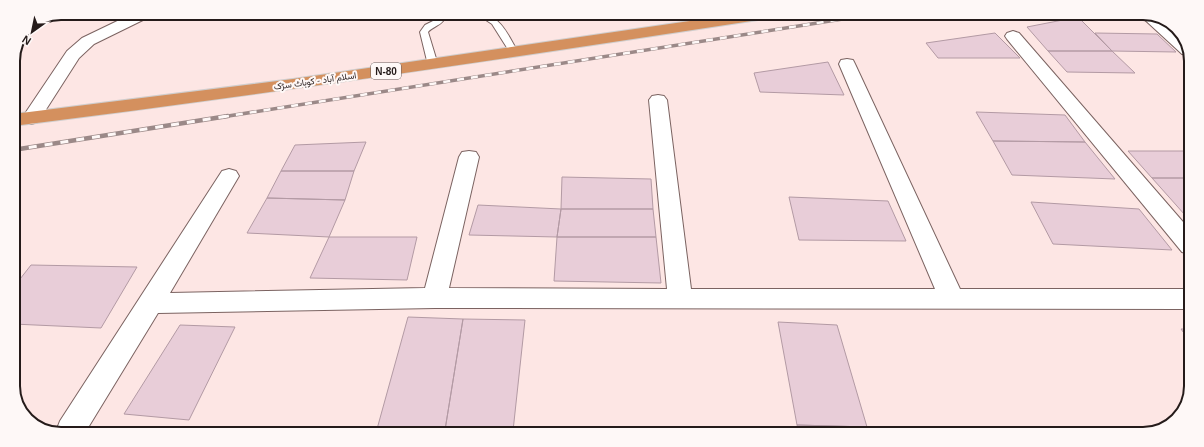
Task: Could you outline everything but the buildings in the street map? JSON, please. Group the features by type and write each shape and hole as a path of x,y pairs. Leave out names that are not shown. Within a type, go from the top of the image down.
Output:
{"highway":[{"name":"اسلام آباد - کوہاٹ سڑک","path":"20,119 215,95 433,65 725,20"}],"street":[{"path":"31,118 73,55 88,41 132,20"},
{"path":"1161,24 1170,30"},
{"path":"1013,36 1184,239"},
{"path":"847,64 952,299"},
{"path":"658,100 680,298"},
{"path":"435,298 469,157"},
{"path":"73,427 229,176"},
{"path":"151,303 435,298 1184,299"}],"lane":[{"path":"492,20 495,22 514,52"},
{"path":"433,65 424,32 428,27 439,21"}],"railway":[{"path":"222,117 836,20"},
{"path":"20,149 228,116"}]}
